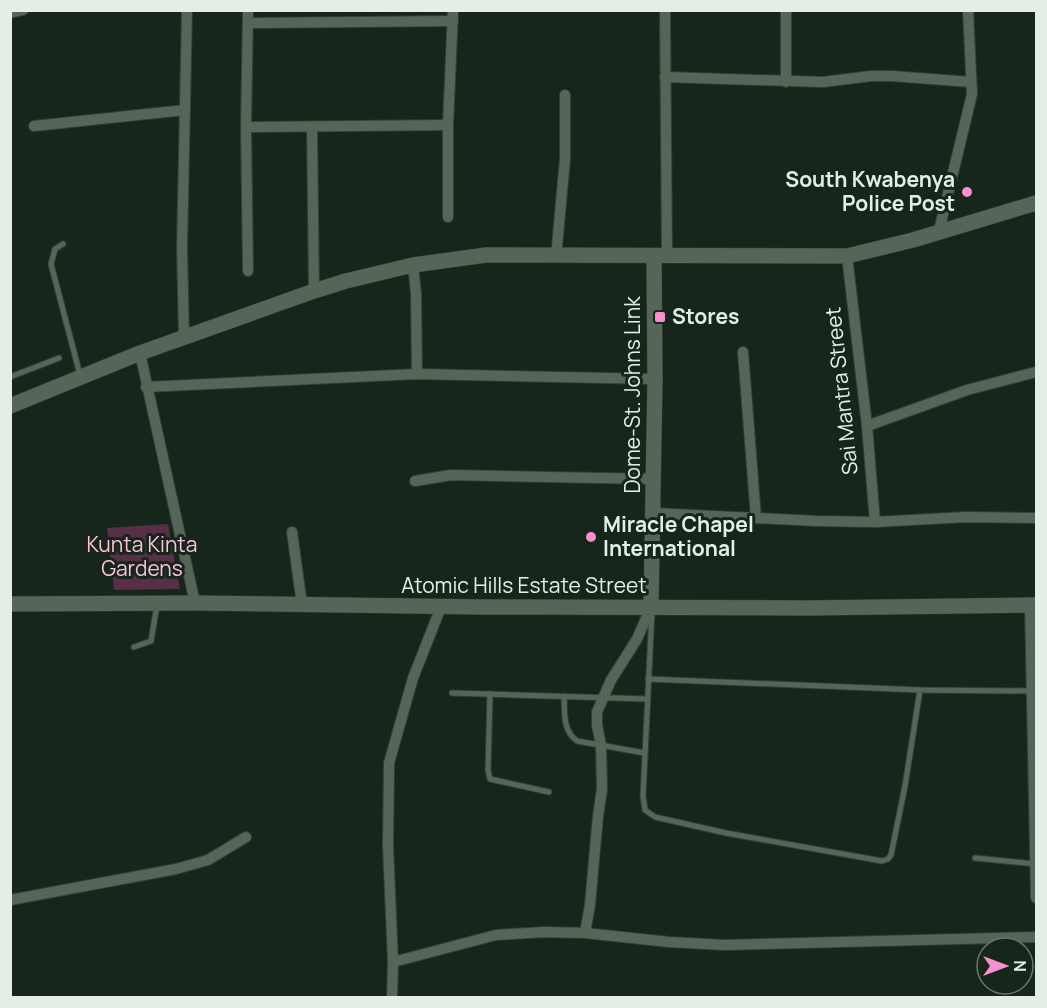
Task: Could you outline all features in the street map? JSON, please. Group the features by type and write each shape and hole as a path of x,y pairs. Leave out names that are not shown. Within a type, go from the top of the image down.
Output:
{"main road":[{"path":"10,406 140,353 314,291 413,265 486,255 847,256 913,240 1036,203"},
{"name":"Dome-St. Johns Link","path":"652,607 655,380 661,256"},
{"name":"Atomic Hills Estate Street","path":"10,604 195,603 441,607 807,608 1034,605"}],"street":[{"path":"10,13 23,10"},
{"path":"184,338 182,248 187,10"},
{"path":"248,10 246,127 248,271"},
{"path":"661,256 665,10"},
{"path":"786,10 786,82"},
{"path":"939,231 969,110 971,82 968,10"},
{"path":"248,23 453,16 448,125 448,217"},
{"path":"665,77 823,82 871,76 971,82"},
{"path":"556,256 565,159 565,95"},
{"path":"34,126 185,110"},
{"path":"246,127 448,125"},
{"path":"312,127 314,291"},
{"name":"Sai Mantra Street","path":"847,256 867,426 875,522"},
{"path":"413,265 416,293 417,374"},
{"path":"743,352 756,518"},
{"path":"140,353 195,603"},
{"path":"867,426 967,390 1036,372"},
{"path":"146,387 417,374 655,380"},
{"path":"415,481 451,475 653,479"},
{"path":"653,513 817,522 875,522 966,517 1036,518"},
{"path":"292,532 302,605"},
{"path":"1034,605 1031,691 1036,898"},
{"path":"392,998 393,962 388,846 389,763 413,678 441,607"},
{"path":"585,933 602,789 601,745 597,712 601,699 637,639 652,607"},
{"path":"10,900 176,869 208,860 246,837"},
{"path":"393,962 496,934 585,933 725,945 1036,938"}],"lane":[{"path":"63,244 55,249 51,264 81,377"},
{"path":"10,377 59,358"},
{"path":"134,647 151,641 157,603"},
{"path":"652,607 643,796 645,810 649,814 726,832 885,861 891,855 905,786 920,690"},
{"path":"648,679 920,690 1031,691"},
{"path":"452,693 647,699"},
{"path":"490,694 488,770 490,779 549,792"},
{"path":"564,696 566,725 570,734 577,741 645,753"},
{"path":"975,858 1036,864"}],"green space":[{"name":"Kunta Kinta Gardens","path":"168,524 180,589 114,590 107,528"}],"place":[{"name":"South Kwabenya Police Post","path":"967,192"},
{"name":"Stores","path":"660,317"},
{"name":"Miracle Chapel International","path":"591,537"}]}
